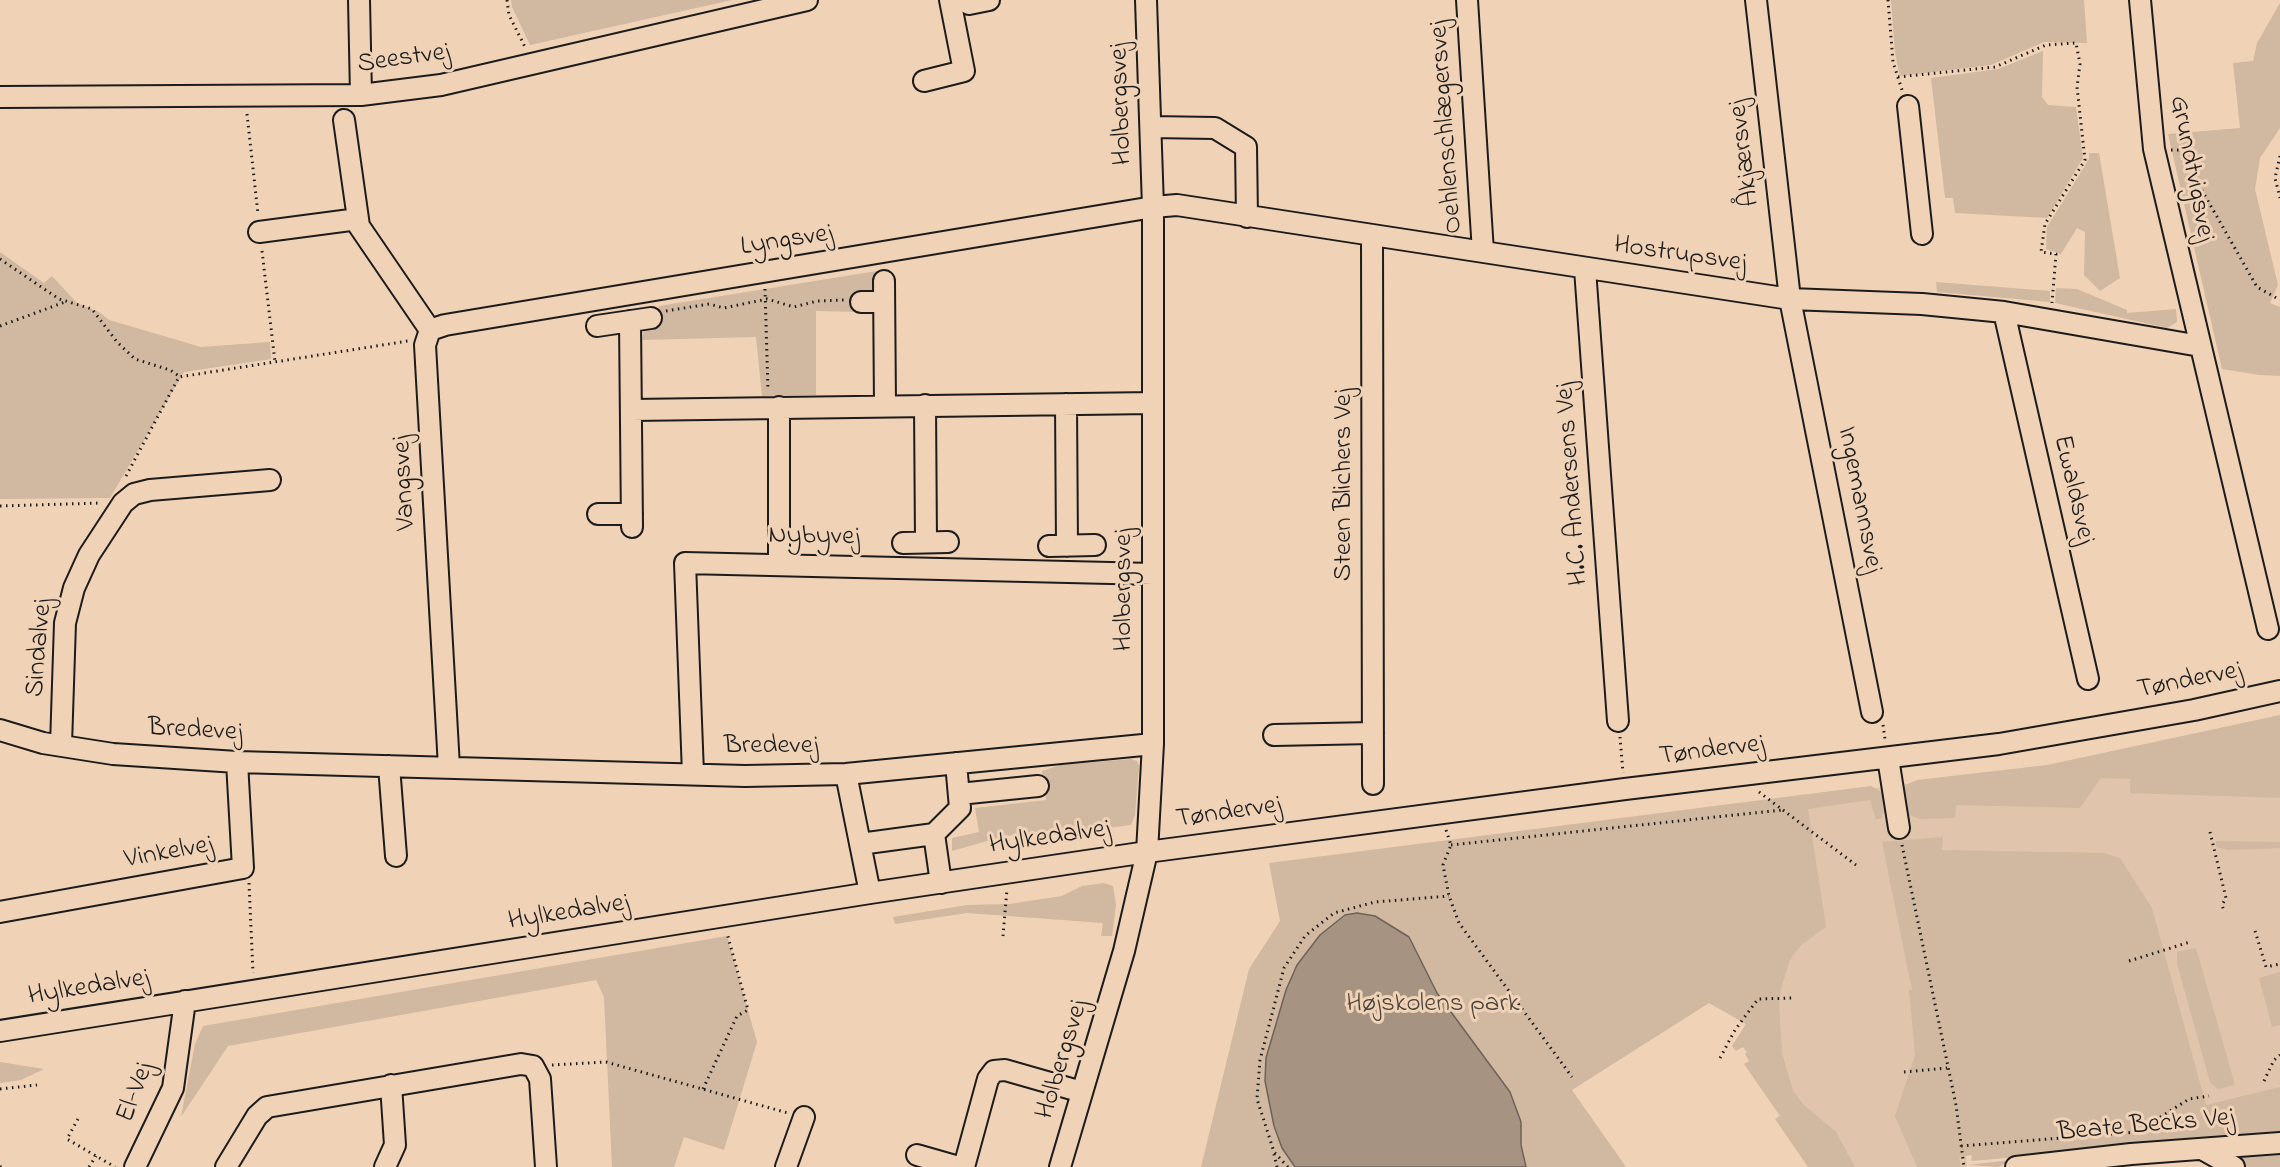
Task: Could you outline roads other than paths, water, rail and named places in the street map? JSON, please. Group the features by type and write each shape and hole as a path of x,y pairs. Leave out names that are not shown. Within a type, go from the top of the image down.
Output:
{"street":[{"path":"359,0 361,95"},
{"name":"Seestvej","path":"0,98 361,95 441,85 535,64 759,6 807,0"},
{"path":"924,81 964,71 960,2 989,0"},
{"name":"Holbergsvej","path":"1060,1167 1124,951 1147,852 1153,744 1153,207 1146,0"},
{"name":"Oehlenschlægersvej","path":"1467,0 1483,252"},
{"name":"Åkjærsvej","path":"1756,0 1791,299"},
{"name":"Grundtvigsvej","path":"2140,0 2154,149 2268,629"},
{"path":"1908,106 1922,234"},
{"path":"344,120 359,226 429,334"},
{"path":"1151,127 1215,128 1246,147 1247,217"},
{"name":"Hostrupsvej","path":"1153,207 1177,205 1791,299 1922,304 2051,318 2170,343 2200,346"},
{"name":"Lyngsvej","path":"429,334 445,325 1153,207"},
{"path":"260,232 358,219"},
{"name":"Steen Blichers Vej","path":"1372,236 1373,784"},
{"name":"H.C. Andersens Vej","path":"1585,269 1607,696 1618,721"},
{"path":"884,281 885,406"},
{"name":"Ingemannsvej","path":"1791,299 1872,712"},
{"path":"861,302 885,302"},
{"name":"Ewaldsvej","path":"2004,312 2088,679"},
{"path":"597,326 651,318"},
{"path":"598,514 632,520 630,321"},
{"name":"Vangsvej","path":"429,334 425,345 448,767"},
{"path":"632,410 1153,402"},
{"path":"1066,404 1058,546 1095,545"},
{"path":"925,405 926,542"},
{"path":"774,408 779,564"},
{"name":"Sindalvej","path":"61,746 66,623 74,588 89,555 123,503 134,494 150,489 270,480"},
{"path":"903,543 948,542"},
{"name":"Nybyvej","path":"693,774 685,563 1153,574"},
{"name":"Tøndervej","path":"1147,852 2048,736 2194,710 2280,691"},
{"name":"Bredevej","path":"0,730 61,746 112,754 237,762 693,774 846,774 1153,744"},
{"path":"1274,735 1373,733"},
{"path":"1888,758 1899,828"},
{"name":"Vinkelvej","path":"0,912 243,868 237,762"},
{"path":"860,844 934,834 960,808 956,763"},
{"path":"388,766 396,856"},
{"path":"846,774 870,893"},
{"path":"959,794 1038,786"},
{"path":"934,834 941,883"},
{"name":"Hylkedalvej","path":"0,1031 870,893 1147,852"},
{"name":"El-Vej","path":"135,1167 173,1088 185,1001"},
{"path":"226,1167 257,1116 267,1107 521,1064 533,1066 540,1079 546,1167"},
{"path":"917,1155 962,1167 988,1078 994,1071 1005,1070 1082,1092"},
{"path":"385,1167 395,1145 391,1085"},
{"path":"786,1167 804,1117"},
{"name":"Beate Becks Vej","path":"2016,1167 2132,1154 2280,1143"},
{"path":"2202,1149 2235,1167"},
{"path":"2132,1154 2151,1167"}],"park label":[{"name":"Højskolens park","path":"1433,1006"}]}
